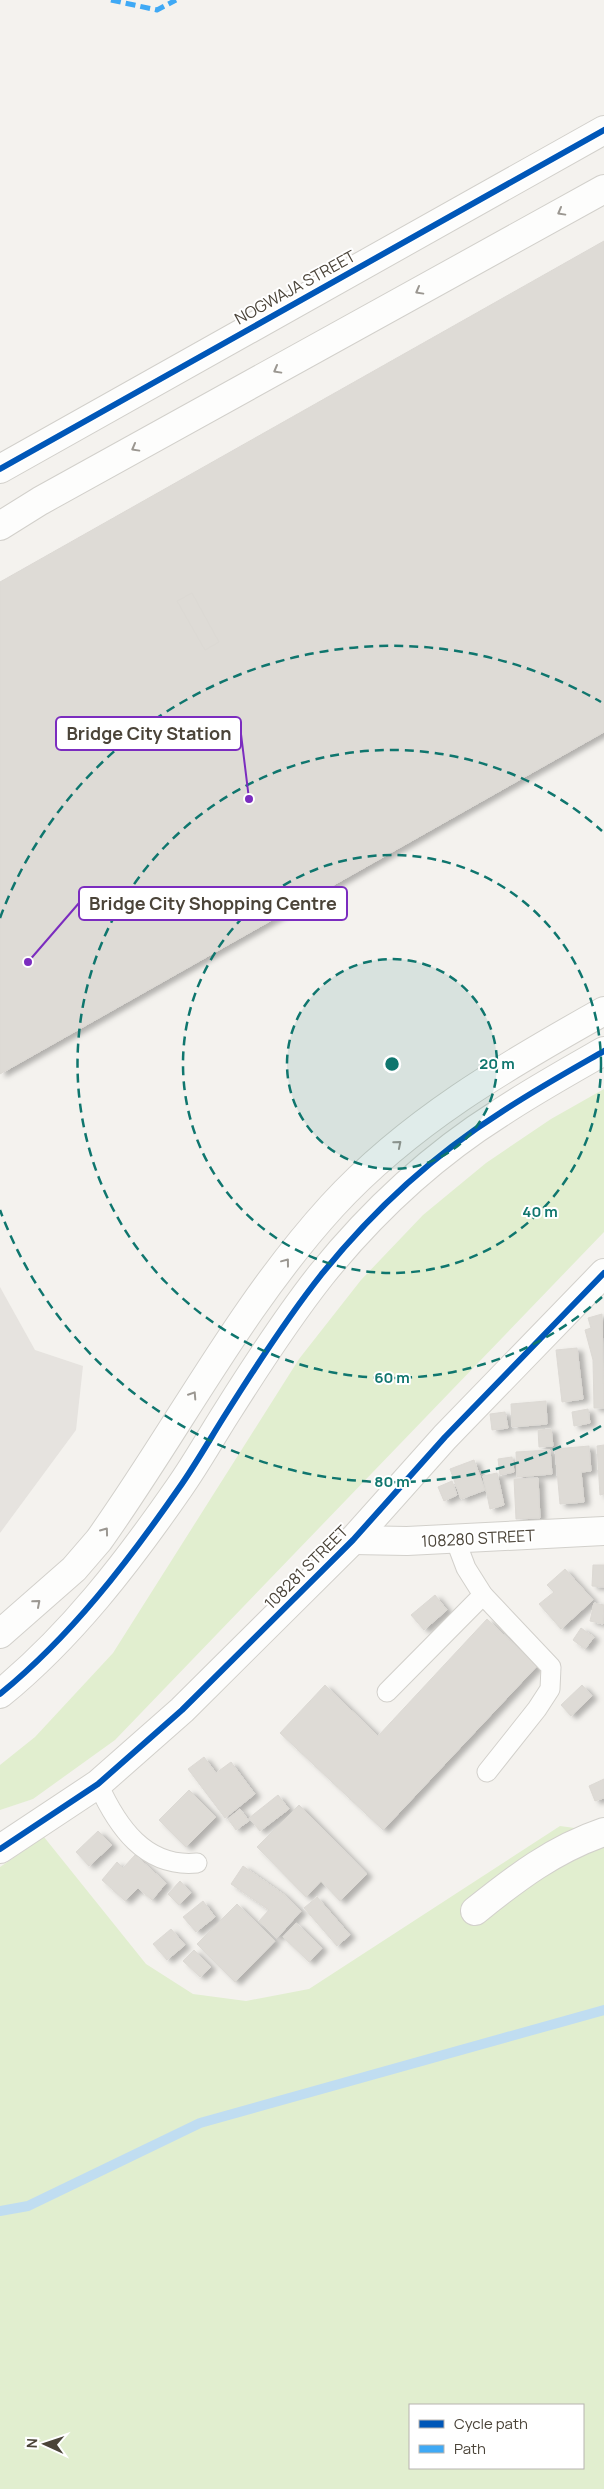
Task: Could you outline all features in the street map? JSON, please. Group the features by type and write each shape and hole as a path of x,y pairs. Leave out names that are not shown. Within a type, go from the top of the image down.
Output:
{"street":[{"name":"NOGWAJA STREET","path":"0,469 604,130"},
{"path":"0,526 40,501 604,189"},
{"path":"0,1634 74,1570 98,1540 256,1302 293,1252 333,1205 377,1162 422,1124 504,1068 604,1010"},
{"path":"0,1694 66,1633 107,1587 180,1487 284,1325 321,1276 362,1229 406,1186 450,1148 499,1113 604,1051"},
{"name":"108281 STREET","path":"0,1849 98,1784 182,1710 353,1540 444,1437 604,1273"},
{"name":"108280 STREET","path":"353,1540 407,1541 604,1531"},
{"path":"476,1911 525,1871 553,1854 604,1832"}],"lane":[{"path":"456,1539 466,1568 483,1595 552,1667 550,1689 537,1709 487,1772"},
{"path":"387,1692 483,1595"},
{"path":"98,1784 117,1822 138,1844 165,1860 186,1864 197,1863"}],"green space":[{"path":"604,1089 604,1232 115,1740 33,1799 0,1810 0,1765 35,1737 113,1653 299,1359 361,1280 423,1215 486,1163 551,1119"},
{"path":"560,1826 604,1832 604,2489 0,2489 0,1867 44,1837 146,1964 193,1994 246,2001 309,1989"}],"shaded area":[{"path":"0,1287 35,1350 83,1366 76,1430 0,1533"}],"building":[{"path":"604,241 604,732 0,1074 0,582"},
{"path":"192,593 219,642 205,650 177,601"},
{"path":"602,1314 604,1408 594,1408 593,1360 585,1330 591,1328 588,1318"},
{"path":"577,1348 583,1399 562,1402 556,1350"},
{"path":"546,1401 547,1424 512,1427 511,1404"},
{"path":"588,1409 590,1423 574,1426 572,1412"},
{"path":"505,1412 508,1428 492,1430 490,1414"},
{"path":"551,1429 553,1446 539,1447 538,1430"},
{"path":"604,1445 604,1494 600,1495 597,1446"},
{"path":"589,1446 591,1471 581,1472 584,1502 560,1504 555,1449"},
{"path":"550,1450 552,1474 517,1477 516,1452"},
{"path":"512,1457 514,1472 500,1475 498,1459"},
{"path":"474,1460 485,1490 461,1499 450,1469"},
{"path":"497,1473 504,1505 490,1509 483,1476"},
{"path":"538,1478 540,1518 516,1519 514,1479"},
{"path":"452,1481 457,1495 444,1501 438,1487"},
{"path":"593,1565 604,1565 604,1587 592,1586"},
{"path":"565,1569 593,1600 561,1629 539,1604 554,1592 547,1585"},
{"path":"435,1595 447,1610 424,1630 411,1615"},
{"path":"594,1603 604,1605 603,1624 590,1621"},
{"path":"487,1619 537,1666 383,1830 280,1733 325,1685 378,1736"},
{"path":"581,1628 594,1637 585,1649 573,1640"},
{"path":"582,1685 592,1696 571,1716 561,1705"},
{"path":"204,1757 216,1773 231,1762 255,1794 225,1818 188,1769"},
{"path":"604,1779 604,1798 595,1801 589,1786"},
{"path":"189,1790 216,1817 186,1847 159,1820"},
{"path":"278,1795 289,1809 260,1831 249,1818"},
{"path":"299,1805 367,1874 340,1901 321,1881 306,1897 257,1847"},
{"path":"240,1809 249,1821 236,1830 228,1819"},
{"path":"98,1831 112,1845 89,1866 76,1852"},
{"path":"135,1855 166,1883 152,1900 138,1888 125,1901 102,1880 117,1862 123,1868"},
{"path":"243,1866 283,1894 301,1911 277,1938 259,1921 269,1910 231,1884"},
{"path":"180,1881 191,1893 179,1905 168,1894"},
{"path":"317,1897 350,1935 337,1946 304,1908"},
{"path":"203,1901 215,1917 196,1932 183,1917"},
{"path":"237,1904 275,1941 235,1982 197,1944"},
{"path":"296,1923 322,1948 309,1962 283,1937"},
{"path":"171,1929 185,1945 167,1960 153,1944"},
{"path":"194,1950 211,1967 200,1977 183,1961"}],"waterway":[{"path":"0,2211 28,2206 200,2123 604,2010"}],"marked path":[{"path":"111,0 157,10 176,0"}],"cycle path":[{"path":"0,469 604,130"},
{"path":"0,1694 51,1648 97,1597 139,1544 185,1479 272,1342 340,1252 404,1187 450,1148 525,1097 604,1051"},
{"path":"0,1849 98,1784 182,1710 353,1540 445,1437 604,1273"}],"place":[{"name":"Bridge City Station","path":"249,799"},
{"name":"Bridge City Shopping Centre","path":"28,962"}]}
